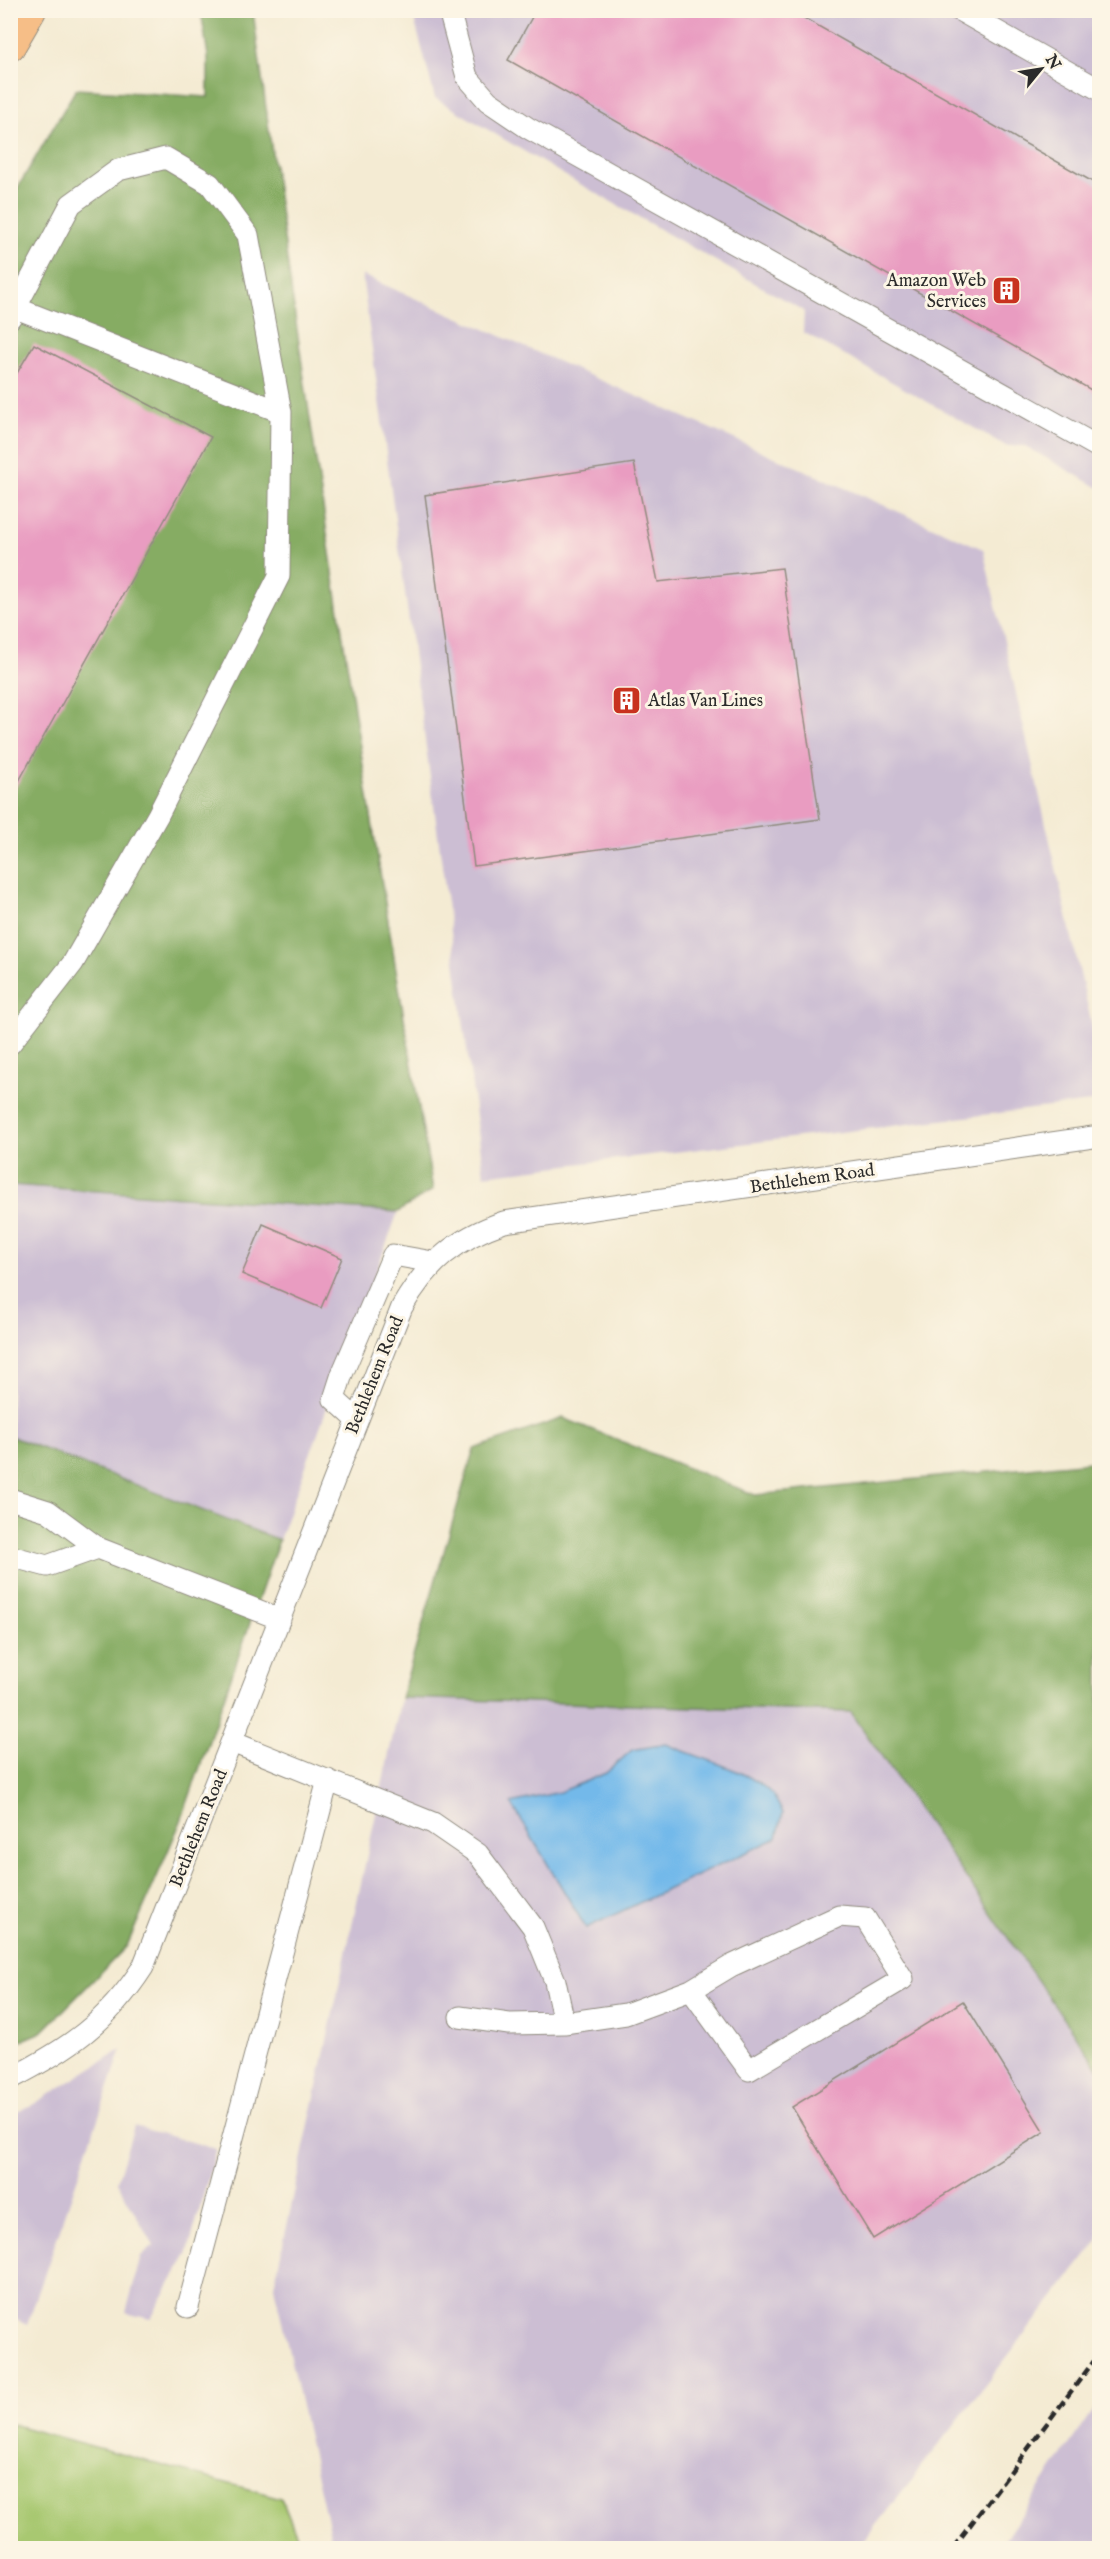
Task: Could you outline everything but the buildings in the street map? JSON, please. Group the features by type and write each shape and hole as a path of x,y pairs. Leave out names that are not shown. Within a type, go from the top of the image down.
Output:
{"highway":[{"path":"10,46 31,10"}],"street":[{"path":"449,10 468,77 488,101 512,117 1100,448"},
{"path":"959,10 1100,90"},
{"path":"10,1044 73,963 153,825 279,576 281,412 248,235 210,184 166,158 118,170 71,204 13,313 281,412"},
{"name":"Bethlehem Road","path":"10,2079 52,2058 105,2018 126,1994 142,1967 402,1307 416,1283 433,1262 454,1244 478,1231 504,1222 1100,1136"},
{"path":"356,1419 334,1399 342,1374 393,1255 433,1262"},
{"path":"10,1499 48,1511 98,1548 279,1619"},
{"path":"10,1556 47,1566 98,1548"},
{"path":"232,1742 433,1823 478,1854 533,1927 555,1981 564,2023"},
{"path":"188,2307 328,1780"},
{"path":"460,2017 509,2024 564,2023 626,2014 691,1990 731,1966 839,1916 865,1918 903,1979 749,2070 691,1990"}],"shaded area":[{"path":"412,11 1099,11 1099,488 1025,446 1006,446 803,332 804,311 564,175 435,98"},
{"path":"362,275 983,549 1099,1056 1099,1101 484,1175"},
{"path":"10,1185 398,1212 279,1540 11,1436"},
{"path":"401,1698 851,1712 1099,2069 1099,2239 858,2548 333,2548 274,2286"},
{"path":"122,2049 27,2325 11,2317 11,2115 34,2104"},
{"path":"134,2126 216,2149 187,2255 150,2319 126,2313 141,2256 154,2246 117,2182"},
{"path":"1099,2401 1099,2548 999,2548"}],"green space":[{"path":"201,11 253,11 337,601 433,1190 398,1212 11,1185 11,199 76,89 208,97 208,56"},
{"path":"563,1418 755,1495 1099,1461 1099,2069 851,1712 401,1698 474,1449"},
{"path":"10,1436 279,1540 181,1821 127,1946 42,2032 11,2045"},
{"path":"11,2424 281,2498 302,2548 11,2548"}],"water":[{"path":"666,1744 749,1777 773,1795 783,1813 777,1838 586,1928 511,1803 560,1792 606,1773 632,1750"}],"railway":[{"path":"953,2548 1100,2353"}],"place":[{"name":"Amazon Web Services","path":"1007,290"},
{"name":"Atlas Van Lines","path":"627,700"}]}
